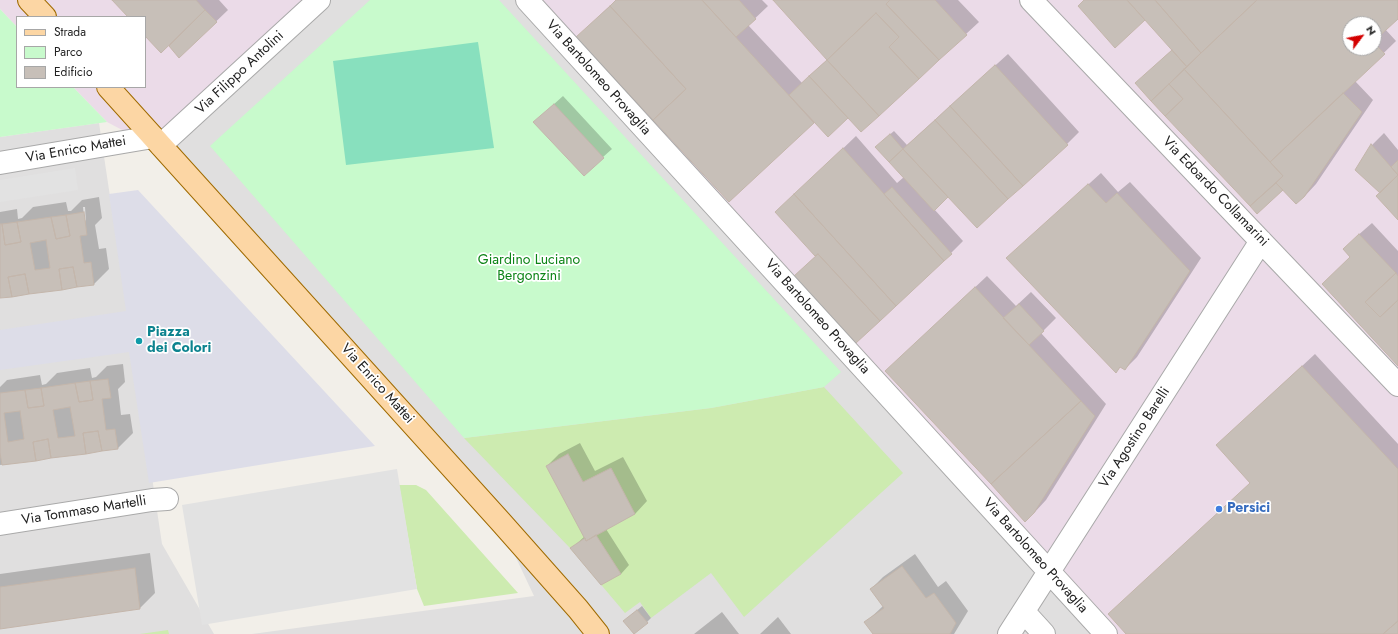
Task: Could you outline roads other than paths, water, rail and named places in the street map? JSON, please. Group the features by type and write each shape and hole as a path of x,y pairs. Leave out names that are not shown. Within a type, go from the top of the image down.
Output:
{"main road":[{"path":"29,0 44,16"},
{"name":"Via Enrico Mattei","path":"109,88 500,521 578,609 598,634"}],"street":[{"name":"Via Filippo Antolini","path":"157,141 319,0"},
{"name":"Via Bartolomeo Provaglia","path":"527,0 1106,634"},
{"name":"Via Edoardo Collamarini","path":"1031,0 1398,385"},
{"name":"Via Enrico Mattei","path":"0,163 157,141"},
{"name":"Via Agostino Barelli","path":"1010,634 1261,241"},
{"name":"Via Tommaso Martelli","path":"0,524 152,500 167,499"},
{"path":"1024,612 1044,634"}],"place":[{"name":"Piazza dei Colori","path":"139,341"},
{"name":"Persici","path":"1219,509"}],"park label":[{"name":"Giardino Luciano Bergonzini","path":"529,270"}]}
